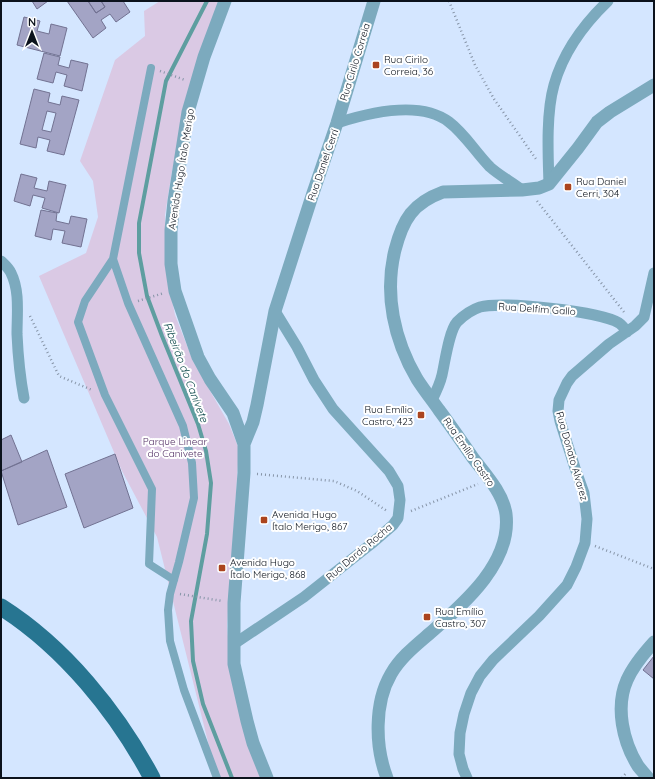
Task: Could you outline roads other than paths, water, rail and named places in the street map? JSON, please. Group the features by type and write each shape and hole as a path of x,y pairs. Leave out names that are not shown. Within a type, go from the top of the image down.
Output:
{"main road":[{"path":"1,607 31,627 91,687 116,718 142,759 152,778"}],"street":[{"name":"Avenida Hugo Ítalo Merigo","path":"225,1 204,58 188,112 174,201 170,252 175,291 198,357 210,379 233,413 244,444 244,473 234,596 234,664 253,743 267,778"},
{"name":"Rua Cirilo Correia","path":"337,123 374,1"},
{"path":"549,184 548,151 550,108 554,86 564,59 580,33 608,1"},
{"path":"154,69 114,258 85,301 78,322 105,395 152,489 149,564 174,580"},
{"path":"522,190 539,188 549,184 597,122 610,112 654,86"},
{"name":"Rua Daniel Cerri","path":"244,444 253,422 257,405 275,311 337,123 383,112 417,111 432,113 449,122 471,143 490,166 522,190"},
{"name":"Rua Emílio Castro","path":"387,778 381,763 379,728 380,705 384,688 391,673 408,653 469,596 488,574 502,550 505,538 506,514 502,499 490,480 417,378 396,331 391,307 390,289 394,255 399,236 410,213 431,196 443,192 522,190"},
{"path":"114,258 128,303 183,426 192,462 194,498 189,523 170,594 168,610 170,641 184,690 217,778"},
{"path":"1,261 11,272 15,285 19,363 24,398"},
{"name":"Rua Donato Alvarez","path":"467,778 459,754 460,733 471,693 480,676 493,660 539,616 567,585 585,543 587,519 584,493 560,421 558,411 559,400 572,376 609,344 631,329 644,317 654,273"},
{"name":"Rua Delfim Gallo","path":"432,400 438,387 456,324 465,315 481,307 497,305 550,309 597,315 631,329"},
{"name":"Rua Dardo Rocha","path":"234,644 304,597 371,544 393,525 398,518 400,500 398,486 389,471 333,409 314,380 297,347 275,311"},
{"path":"648,778 638,766 628,744 622,721 622,706 626,680 632,669 654,642"}],"waterway":[{"name":"Ribeirão do Canivete","path":"207,1 166,81 139,223 139,253 147,296 198,424 206,451 211,483 207,534 191,621 193,661 203,704 232,778"}],"place":[{"name":"Rua Cirilo Correia, 36","path":"376,65"},
{"name":"Rua Daniel Cerri, 304","path":"568,187"},
{"name":"Rua Emílio Castro, 423","path":"421,415"},
{"name":"Avenida Hugo Ítalo Merigo, 867","path":"264,520"},
{"name":"Avenida Hugo Ítalo Merigo, 868","path":"222,568"},
{"name":"Rua Emílio Castro, 307","path":"427,617"}],"park label":[{"name":"Parque Linear do Canivete","path":"175,446"}]}
